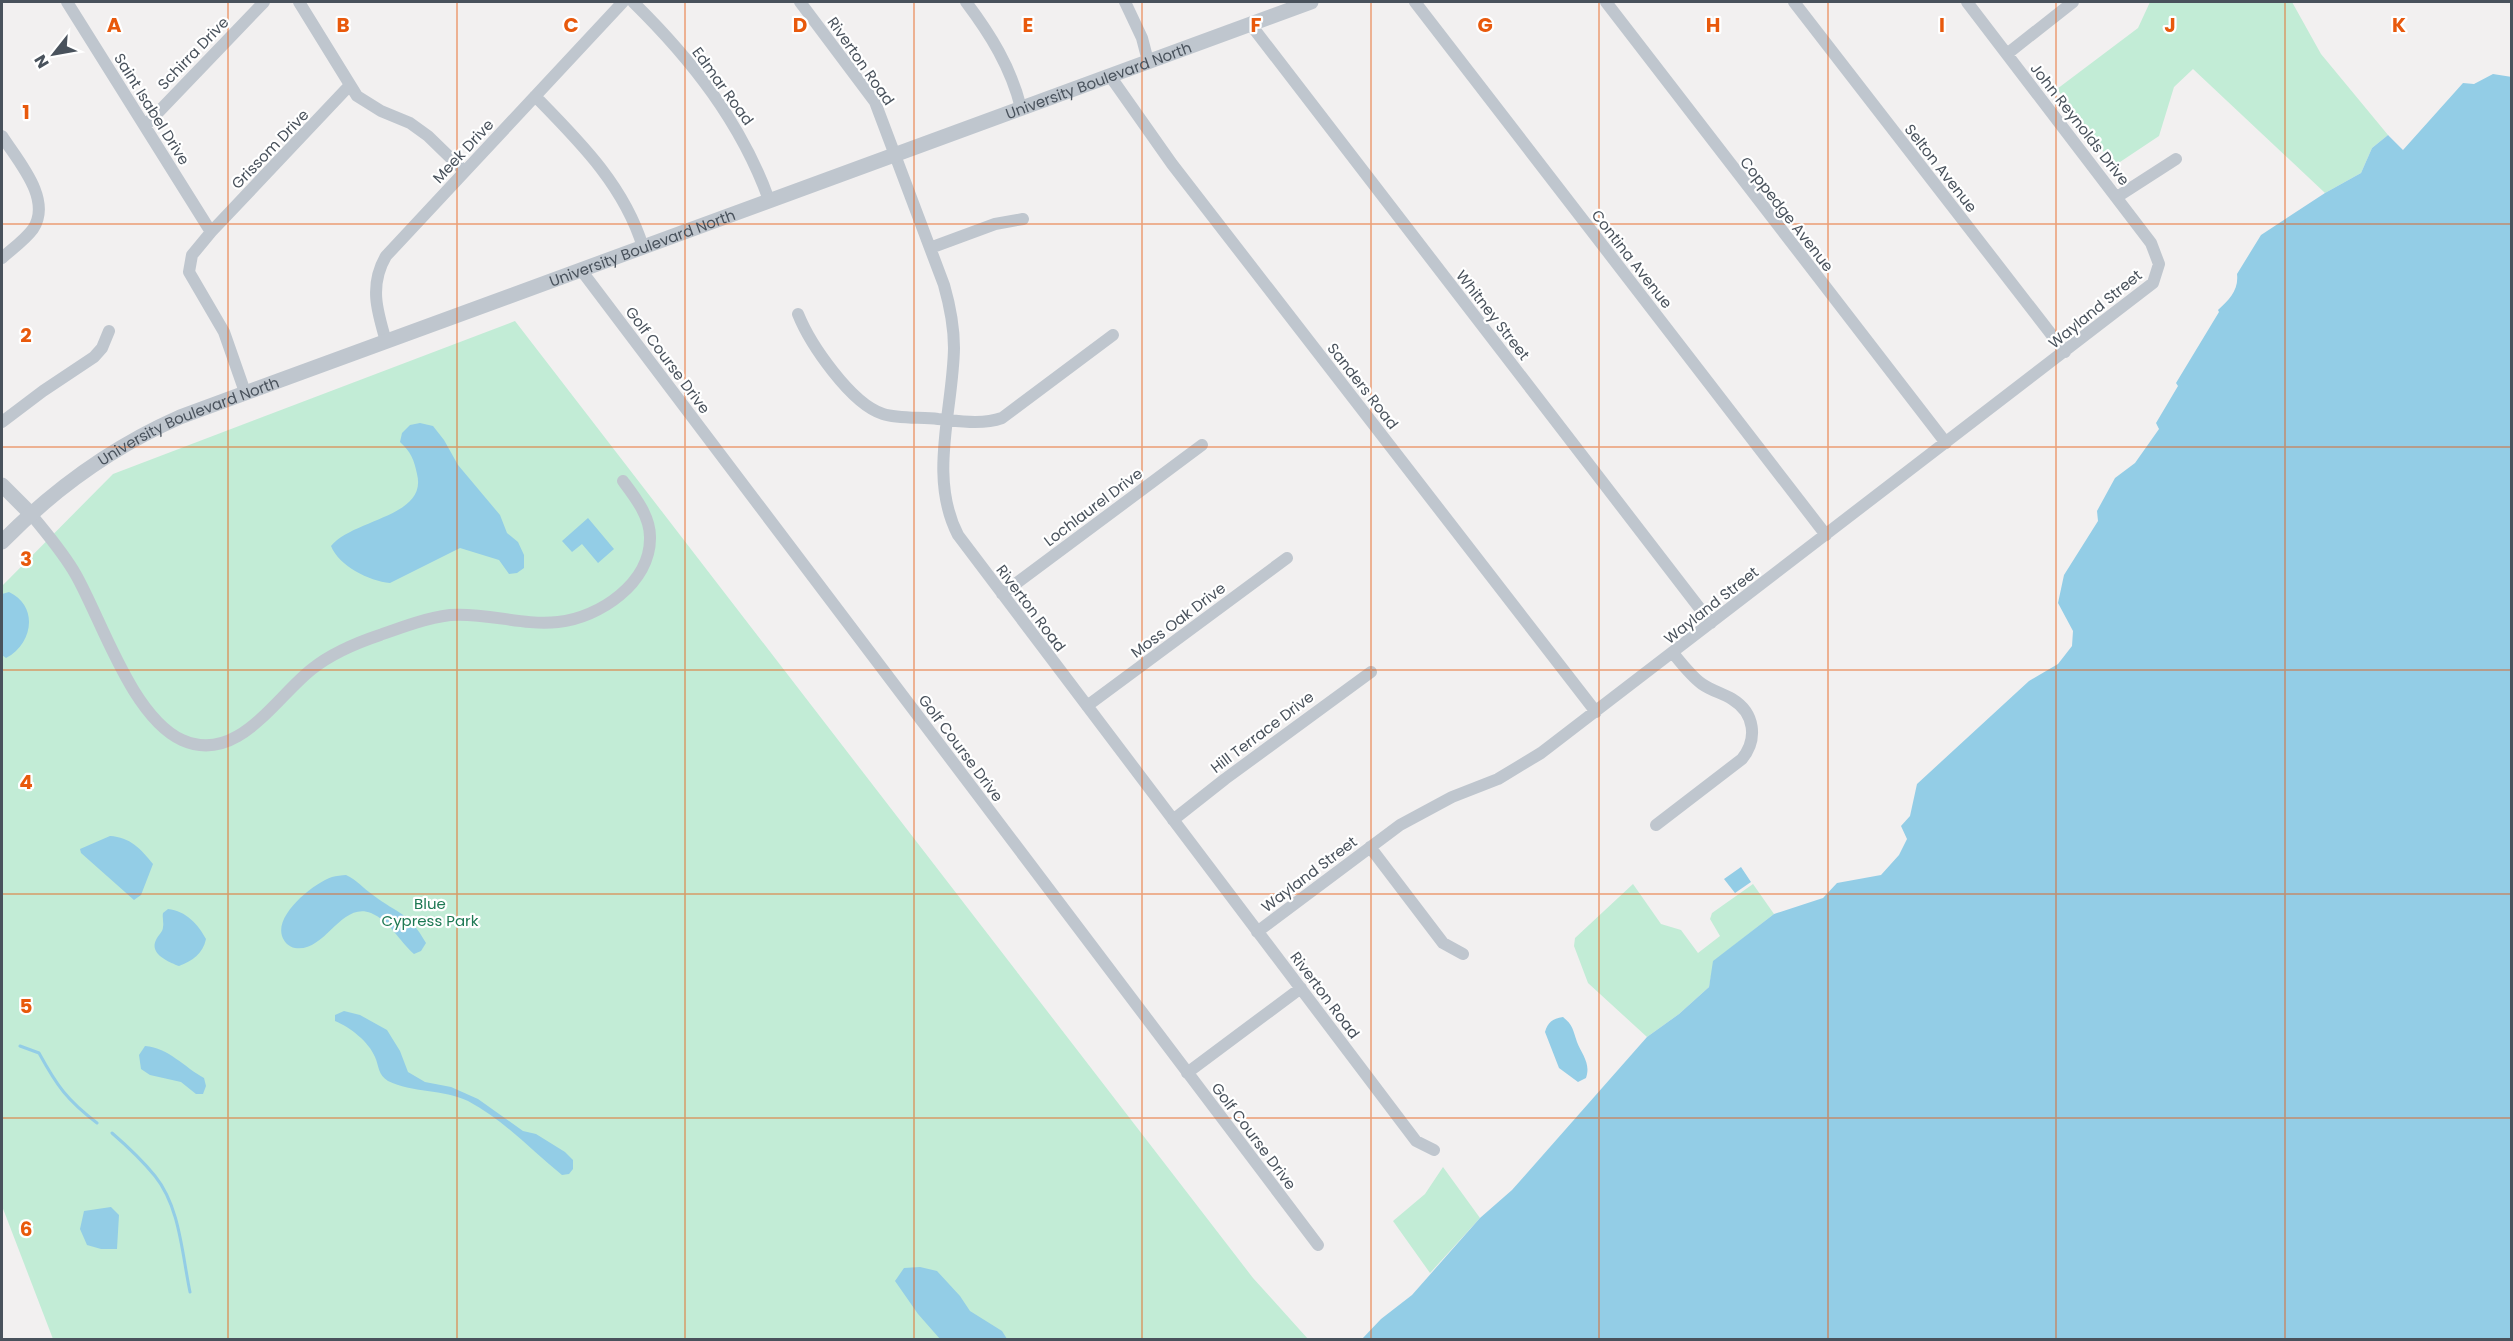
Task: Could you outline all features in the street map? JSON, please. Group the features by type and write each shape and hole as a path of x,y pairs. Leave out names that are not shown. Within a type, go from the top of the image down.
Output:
{"street":[{"name":"Saint Isabel Drive","path":"67,2 211,232"},
{"name":"Schirra Drive","path":"145,126 264,2"},
{"path":"299,2 357,96 410,123 428,135 464,171"},
{"name":"Meek Drive","path":"386,341 375,299 381,264 464,171 623,2"},
{"name":"Edmar Road","path":"633,2 684,56 727,112 753,160 769,200"},
{"name":"Riverton Road","path":"800,2 875,102 944,285 954,329 953,374 943,463 944,486 950,516 963,544 1416,1142 1434,1150"},
{"path":"966,2 991,35 1007,67 1021,108"},
{"path":"1125,2 1142,38 1148,61"},
{"name":"University Boulevard North","path":"2,542 30,513 85,469 115,450 171,421 1311,2"},
{"name":"Contina Avenue","path":"1415,2 1826,536"},
{"name":"Coppedge Avenue","path":"1606,2 1946,443"},
{"name":"Selton Avenue","path":"1794,2 2065,352"},
{"name":"John Reynolds Drive","path":"1967,2 2155,249 2159,270"},
{"path":"2007,54 2073,2"},
{"name":"Whitney Street","path":"1251,25 1711,623"},
{"name":"Sanders Road","path":"1110,76 1172,165 1596,712"},
{"name":"Grissom Drive","path":"245,392 224,332 189,272 192,255 350,85"},
{"path":"535,96 598,162 613,183 635,224 643,247"},
{"path":"2,136 32,185 38,206 32,230 2,258"},
{"path":"2117,197 2176,159"},
{"path":"930,248 995,224 1023,219"},
{"name":"Golf Course Drive","path":"581,270 1318,1245"},
{"name":"Wayland Street","path":"1257,932 1400,825 1420,813 1523,766 1673,654 2146,290 2153,283 2159,270"},
{"path":"798,314 813,342 854,396 866,407 888,415 948,420 990,422 1002,418 1113,335"},
{"path":"2,422 94,357 102,348 109,332"},
{"name":"Lochlaurel Drive","path":"1002,594 1202,445"},
{"path":"2,485 30,513 66,558 130,684 146,709 169,732 195,744 207,744 223,743 248,729 305,675 326,659 349,646 390,631 452,615 474,615 535,623 582,618 598,611 617,597 641,570 650,537 643,510 623,481"},
{"name":"Moss Oak Drive","path":"1087,706 1287,558"},
{"path":"1656,825 1742,759 1751,745 1753,733 1748,714 1740,704 1698,681 1673,654"},
{"name":"Hill Terrace Drive","path":"1173,820 1371,672"},
{"path":"1370,848 1443,943 1463,954"},
{"path":"1187,1073 1301,988"}],"green space":[{"path":"2150,2 2292,2 2321,54 2388,135 2372,148 2361,173 2325,193 2193,69 2174,87 2159,136 2114,166 2057,89 2138,28"},
{"name":"Blue Cypress Park","path":"515,321 1253,1278 1308,1339 53,1339 2,1206 2,586 113,474"},
{"path":"1633,884 1661,924 1681,930 1698,953 1720,936 1710,919 1712,913 1753,884 1774,914 1714,961 1709,987 1679,1014 1647,1037 1588,983 1574,946 1575,938"},
{"path":"1443,1167 1480,1218 1430,1273 1393,1221 1425,1194"}],"water":[{"path":"2493,74 2512,77 2511,1339 1362,1339 1381,1319 1412,1295 1480,1218 1512,1190 1647,1037 1679,1014 1709,987 1713,961 1774,914 1823,898 1837,883 1881,875 1899,855 1907,839 1901,826 1910,816 1917,784 2029,681 2058,664 2072,646 2073,631 2058,603 2064,575 2098,521 2097,511 2115,478 2135,463 2159,429 2156,423 2178,386 2176,383 2219,312 2218,310 2232,294 2237,274 2261,235 2325,193 2361,173 2372,148 2388,135 2403,150 2463,83 2474,84"},
{"path":"420,423 433,426 458,465 500,515 507,533 518,542 524,555 524,568 517,573 509,574 499,560 460,548 390,583 364,576 348,566 335,553 331,546 341,537 400,509 411,500 417,488 417,474 412,456 400,442 402,433 410,425"},
{"path":"588,518 614,549 598,563 582,544 572,552 562,541"},
{"path":"9,592 19,598 25,606 29,625 22,644 6,658 2,655 2,594"},
{"path":"110,836 134,845 153,864 141,895 134,900 81,853 80,849"},
{"path":"1741,867 1751,882 1735,893 1724,879"},
{"path":"346,875 403,914 414,925 426,943 421,951 414,954 384,921 371,913 360,911 342,920 315,943 295,948 287,944 282,936 281,927 290,909 324,880"},
{"path":"168,909 180,912 191,919 206,939 196,956 179,966 161,957 155,949 156,940 163,929 163,913"},
{"path":"344,1011 360,1015 387,1030 400,1051 408,1072 425,1082 451,1087 478,1099 523,1131 536,1134 565,1152 573,1160 573,1169 569,1174 562,1175 505,1126 468,1101 448,1094 407,1088 385,1079 372,1051 364,1041 353,1031 335,1021 335,1015"},
{"path":"1563,1017 1572,1028 1587,1063 1586,1078 1578,1082 1559,1068 1545,1032 1551,1022"},
{"path":"145,1046 162,1050 204,1078 206,1086 203,1094 196,1094 181,1082 150,1075 141,1069 139,1055"},
{"path":"111,1207 119,1215 117,1249 101,1249 87,1245 80,1229 84,1211"},
{"path":"920,1267 937,1271 960,1296 970,1311 1002,1331 1007,1339 940,1339 918,1314 895,1281 904,1268"}],"waterway":[{"path":"20,1046 39,1053 64,1092 97,1123"},
{"path":"112,1133 145,1164 163,1188 170,1202 179,1231 190,1292"}]}
